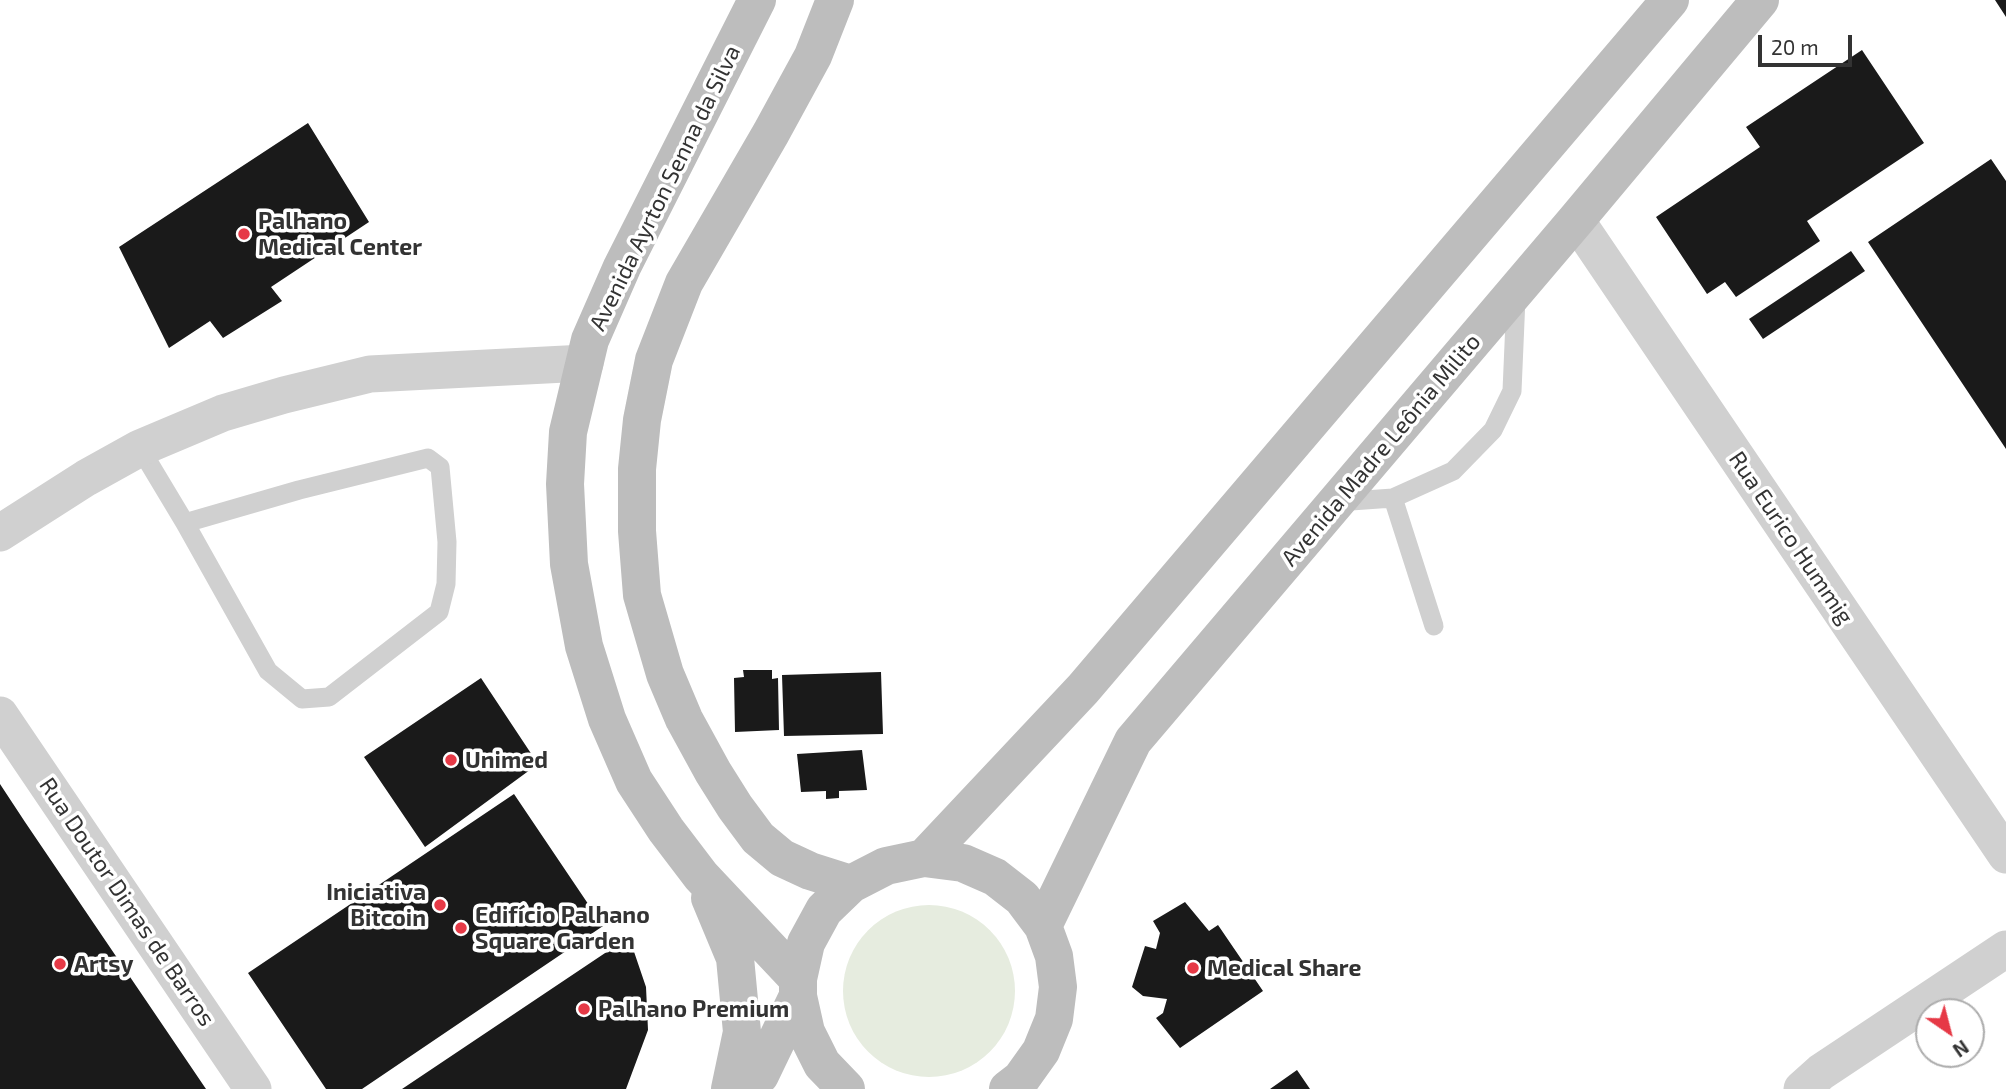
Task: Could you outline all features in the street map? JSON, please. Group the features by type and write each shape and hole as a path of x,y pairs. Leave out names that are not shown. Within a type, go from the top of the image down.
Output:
{"main road":[{"name":"Avenida Ayrton Senna da Silva","path":"757,0 622,267 590,340 568,432 565,484 569,564 584,646 607,719 634,781 701,876 798,988"},
{"path":"835,0 807,67 684,283 654,360 642,420 637,469 637,531 642,594 665,674 684,719 712,772 758,838 782,858 810,871 851,884"},
{"path":"924,858 1083,689 1670,0"},
{"name":"Avenida Madre Leônia Milito","path":"1042,926 1133,741 1760,0"},
{"path":"747,1089 760,1075 798,988 806,943 824,910 851,884 886,866 924,858 963,863 995,877 1022,898 1042,926 1054,956 1058,987 1048,1089"},
{"path":"701,876 735,958 741,1032 730,1089"},
{"path":"798,988 806,1032 822,1064 846,1089"},
{"path":"1008,1089 1021,1079 1041,1051 1054,1019"}],"street":[{"name":"Rua Eurico Hummig","path":"1576,220 2006,855"},
{"path":"0,533 86,478 140,449 223,413 284,395 369,374 585,363"},
{"name":"Rua Doutor Dimas de Barros","path":"0,715 253,1089"},
{"path":"1802,1089 1821,1072 2006,949"}],"lane":[{"path":"1336,502 1393,498 1453,471 1493,430 1512,391 1516,291"},
{"path":"140,449 268,671 302,699 329,696 439,612 446,584 447,542 440,467 428,458 299,490 185,523"},
{"path":"1393,498 1434,626"}],"shaded area":[{"path":"929,905 962,912 990,930 1008,958 1015,991 1008,1024 990,1052 962,1070 929,1077 896,1070 868,1052 850,1024 843,991 850,958 868,930 896,912"}],"building":[{"path":"1995,0 2006,0 2006,17"},
{"path":"1862,50 1924,143 1807,221 1820,241 1736,297 1725,282 1707,294 1656,217 1760,147 1746,127"},
{"name":"Palhano Medical Center","path":"308,123 369,222 271,287 282,301 223,338 210,321 169,348 119,247"},
{"path":"1991,159 2006,181 2006,449 1868,242"},
{"path":"1851,251 1865,271 1763,339 1749,319"},
{"path":"743,670 772,670 772,679 778,678 779,730 735,732 734,678 744,677"},
{"path":"881,672 883,734 784,736 782,675"},
{"name":"Unimed","path":"481,678 538,764 425,847 364,757"},
{"path":"862,750 867,790 839,791 839,798 826,799 826,791 801,792 797,754"},
{"name":"Artsy","path":"0,784 25,822 206,1089 0,1089"},
{"path":"514,794 603,926 362,1089 326,1089 248,973"},
{"name":"Medical Share","path":"1185,902 1209,931 1218,925 1263,991 1180,1048 1156,1018 1163,1013 1167,999 1143,996 1132,987 1145,946 1156,949 1160,933 1153,921"},
{"name":"Palhano Premium","path":"629,937 646,987 648,1030 626,1089 402,1089"},
{"path":"1297,1070 1310,1089 1270,1089"}],"place":[{"name":"Palhano Medical Center","path":"244,234"},
{"name":"Unimed","path":"451,760"},
{"name":"Iniciativa Bitcoin","path":"440,905"},
{"name":"Edifício Palhano Square Garden","path":"461,928"},
{"name":"Artsy","path":"60,964"},
{"name":"Medical Share","path":"1193,968"},
{"name":"Palhano Premium","path":"584,1009"}]}
